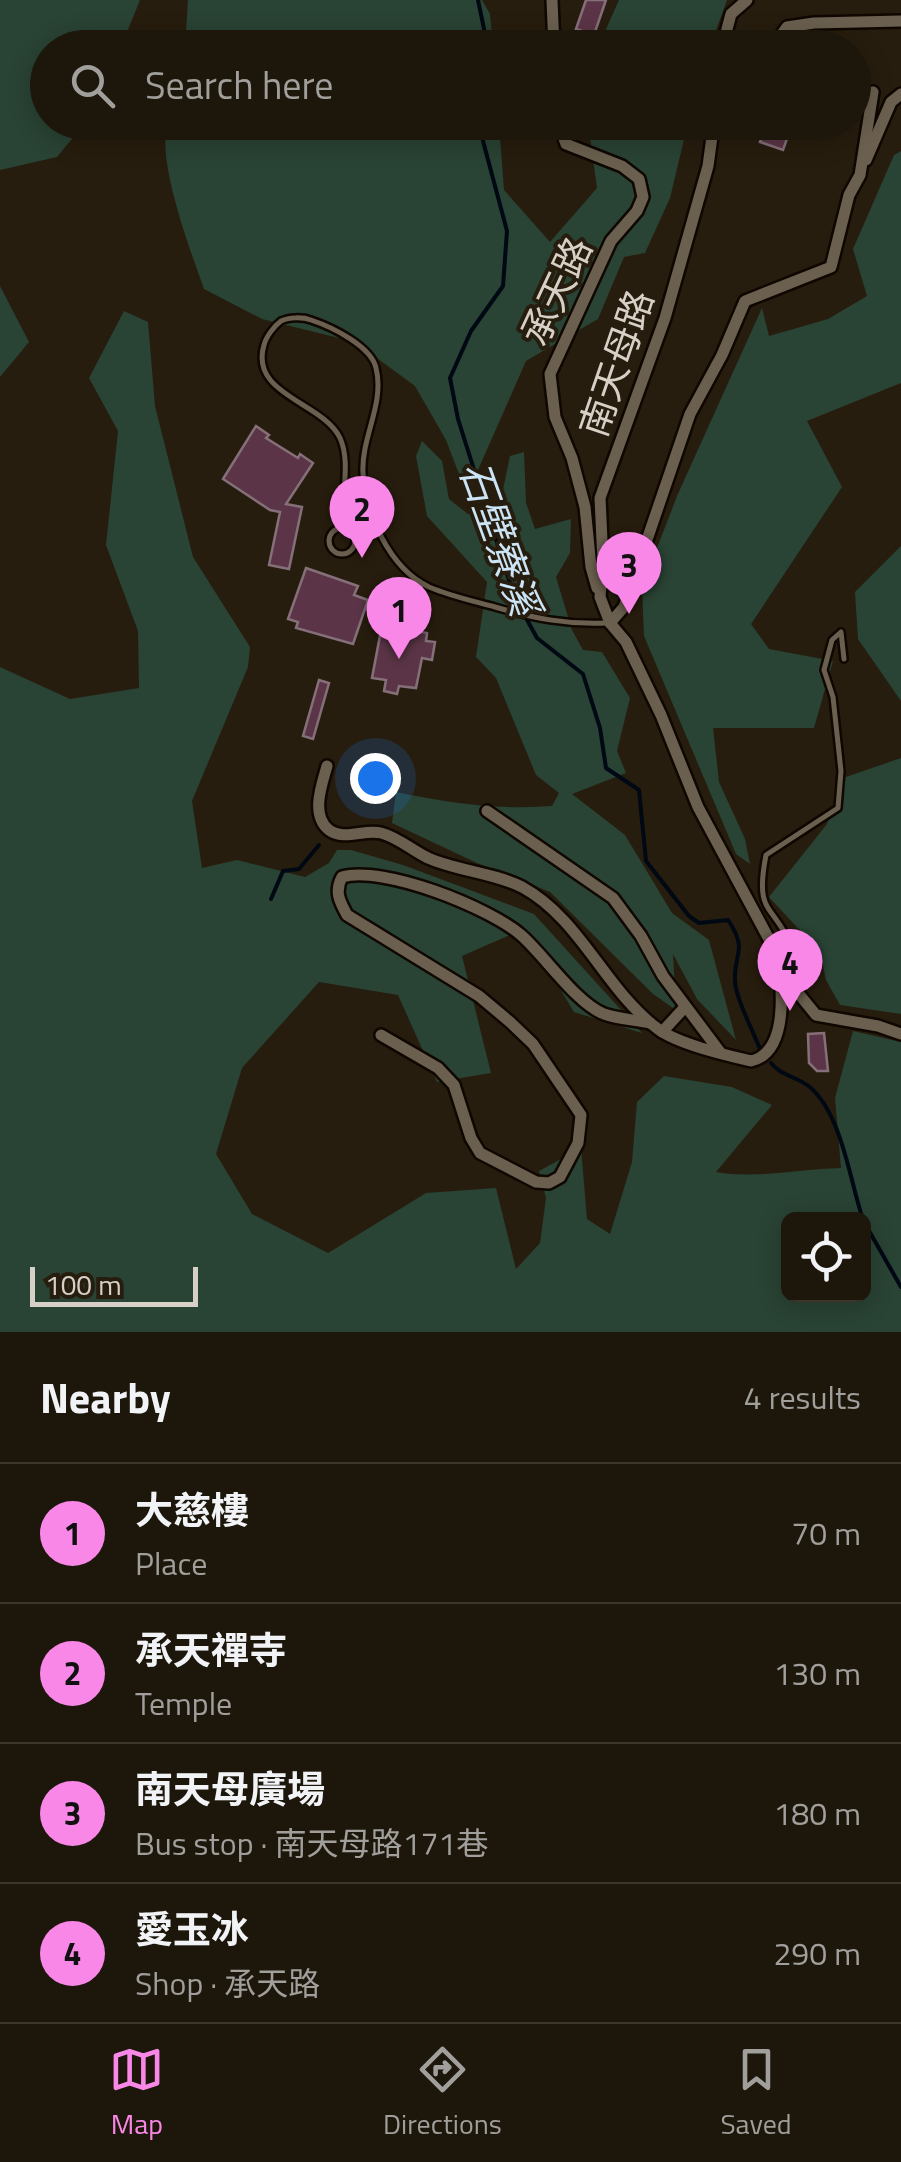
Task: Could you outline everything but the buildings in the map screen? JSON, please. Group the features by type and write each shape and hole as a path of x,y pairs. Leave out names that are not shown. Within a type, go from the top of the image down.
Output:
{"street":[{"path":"552,0 553,30"},
{"path":"726,30 730,14 746,0"},
{"path":"785,30 814,22 901,20"},
{"path":"871,105 873,92"},
{"path":"327,766 318,798 323,822 330,830 342,835 384,833 431,859 481,871 522,888 552,909 624,998 662,1032 751,1061 770,1050 777,1031 781,981 777,954 698,807 626,642 610,623 624,608 690,414 745,301 831,267 849,195 891,102 901,94"},
{"name":"承天路","path":"565,140 566,144 622,166 639,179 643,197 637,211 611,242 550,374 555,417 581,490 591,567 600,597"},
{"name":"南天母路","path":"610,623 600,597 604,562 600,498 665,318 708,166 712,140"},
{"path":"860,175 865,140"},
{"path":"487,811 613,898 685,1007 720,1052"},
{"path":"382,1035 438,1068 454,1085 471,1138 480,1152 536,1182 549,1183 560,1177 578,1143 581,1115 533,1044 479,996 347,915 339,902 337,886 350,875 401,883 464,900 518,932 602,1014 651,1023"},
{"path":"781,981 801,996 816,1015 901,1034"},
{"path":"662,1032 685,1007"}],"lane":[{"path":"345,528 331,534 331,546 337,552 345,553 354,544 342,514 344,448 338,434 325,418 279,390 264,371 262,354 266,338 280,322 308,318 365,351 376,364 379,394 365,440 363,470 368,506 382,536 406,570 426,586 550,623 610,623"},
{"path":"801,996 796,954 764,904 760,885 766,855 838,808 841,770 832,697 824,670 832,640 841,632 844,660"}],"green space":[{"path":"0,0 140,0 128,30 30,30 30,140 71,140 57,157 0,170"},
{"path":"188,0 482,0 490,14 491,30 186,30"},
{"path":"619,0 727,0 716,30 606,30"},
{"path":"165,140 500,140 504,190 550,242 597,188 590,140 684,140 670,198 645,253 624,257 598,319 526,361 467,495 446,440 415,386 355,342 262,319 204,289 183,229"},
{"path":"901,151 901,383 807,421 842,487 751,624 769,649 833,661 814,728 713,728 719,782 745,839 750,864 736,854 644,636 642,587 677,496 762,308 769,336 828,319 867,296 853,249 894,155"},
{"path":"0,286 29,342 0,377"},
{"path":"124,311 148,322 155,406 193,557 250,647 248,667 192,801 202,868 237,860 305,877 329,863 337,850 351,850 403,865 534,914 642,1033 574,1012 524,929 462,956 491,1073 437,1082 398,995 319,982 242,1068 216,1154 252,1214 328,1253 426,1193 496,1188 516,1269 540,1243 546,1198 539,1171 581,1148 587,1219 610,1234 632,1162 637,1102 664,1076 732,1087 772,1105 716,1172 762,1174 841,1168 835,1098 853,1031 901,1042 901,1332 0,1332 0,667 70,699 139,688 138,631 106,545 118,431 89,378"},
{"path":"422,441 442,461 449,499 468,514 488,514 500,504 510,456 524,452 526,503 535,529 571,519 570,553 556,577 572,630 583,650 602,652 630,698 617,751 626,773 572,794 625,835 672,913 709,940 736,1040 697,999 673,954 676,1010 653,994 550,892 392,823 396,792 512,807 552,806 559,793 536,775 496,678 476,657 487,582 427,516 416,456"},
{"path":"901,546 901,701 858,639 855,592"},
{"path":"901,758 901,1014 840,1005 826,980 820,952 769,897 827,824 843,778"}],"waterway":[{"name":"石壁寮溪","path":"478,0 484,30"},
{"name":"石壁寮溪","path":"483,140 507,231 503,286 471,331 450,378 458,419 514,596 537,638 583,674 600,728 606,768 639,790 646,861 689,916 699,923 728,920 734,930 739,946 736,988 760,1049"},
{"path":"271,899 283,871 299,869 319,845"},
{"name":"石壁寮溪","path":"771,1063 811,1088 822,1100 838,1132 861,1212"},
{"name":"石壁寮溪","path":"871,1234 901,1287"}],"place":[{"name":"承天禪寺","path":"362,558"},
{"name":"南天母廣場","path":"629,614"},
{"name":"大慈樓","path":"399,659"},
{"name":"愛玉冰","path":"790,1011"}]}
